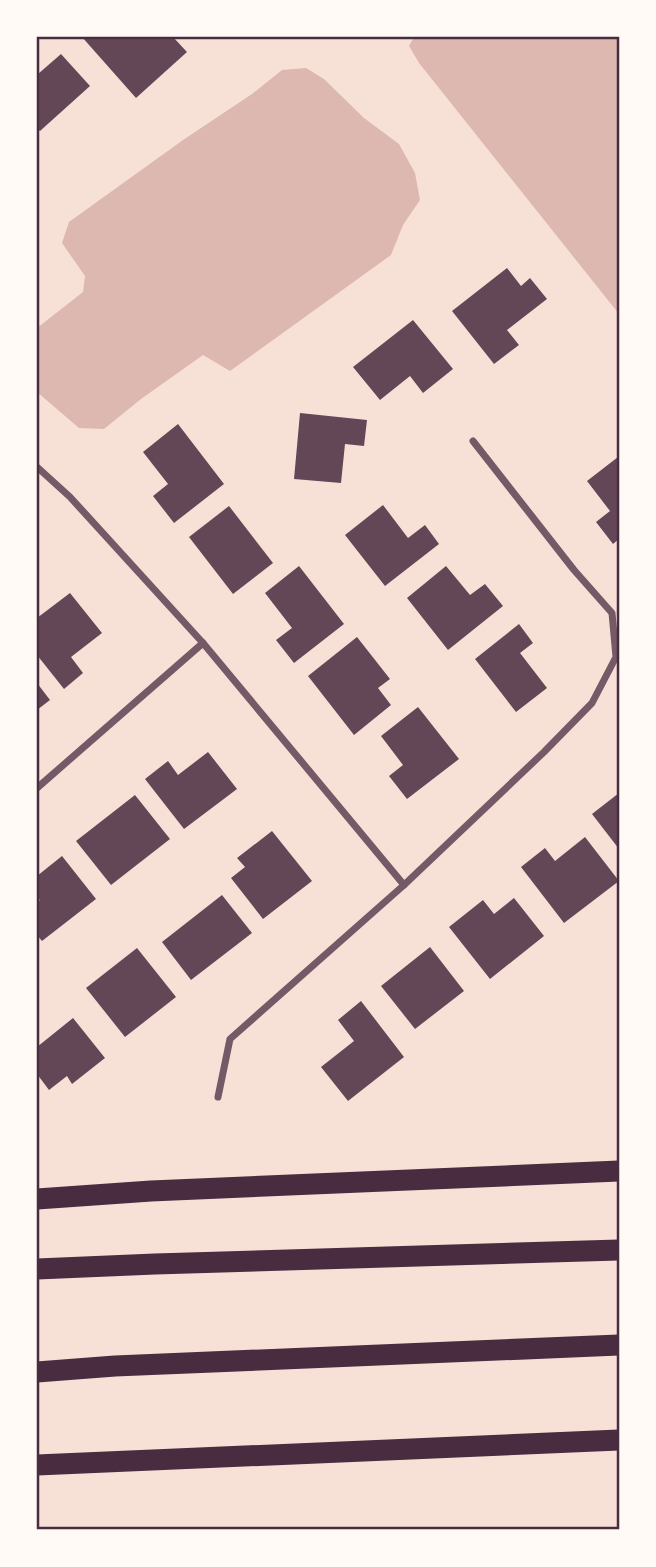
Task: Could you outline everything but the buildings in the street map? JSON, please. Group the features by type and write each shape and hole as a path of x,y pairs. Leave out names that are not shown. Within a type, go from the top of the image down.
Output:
{"highway":[{"path":"37,1199 619,1171"},
{"path":"37,1269 619,1250"},
{"path":"37,1372 619,1345"},
{"path":"37,1465 619,1440"}],"street":[{"path":"218,1097 230,1039 404,885 544,752 592,703 617,657 612,613 574,570 473,441"},
{"path":"37,467 70,497 203,643 404,885"},
{"path":"37,788 203,643"}],"shaded area":[{"path":"414,37 619,37 619,314 419,63 409,46"},
{"path":"306,68 324,79 364,118 399,144 415,173 420,200 403,225 391,255 230,371 203,355 104,429 79,428 37,392 37,328 83,292 85,276 62,243 69,222 252,94 282,70"}]}
